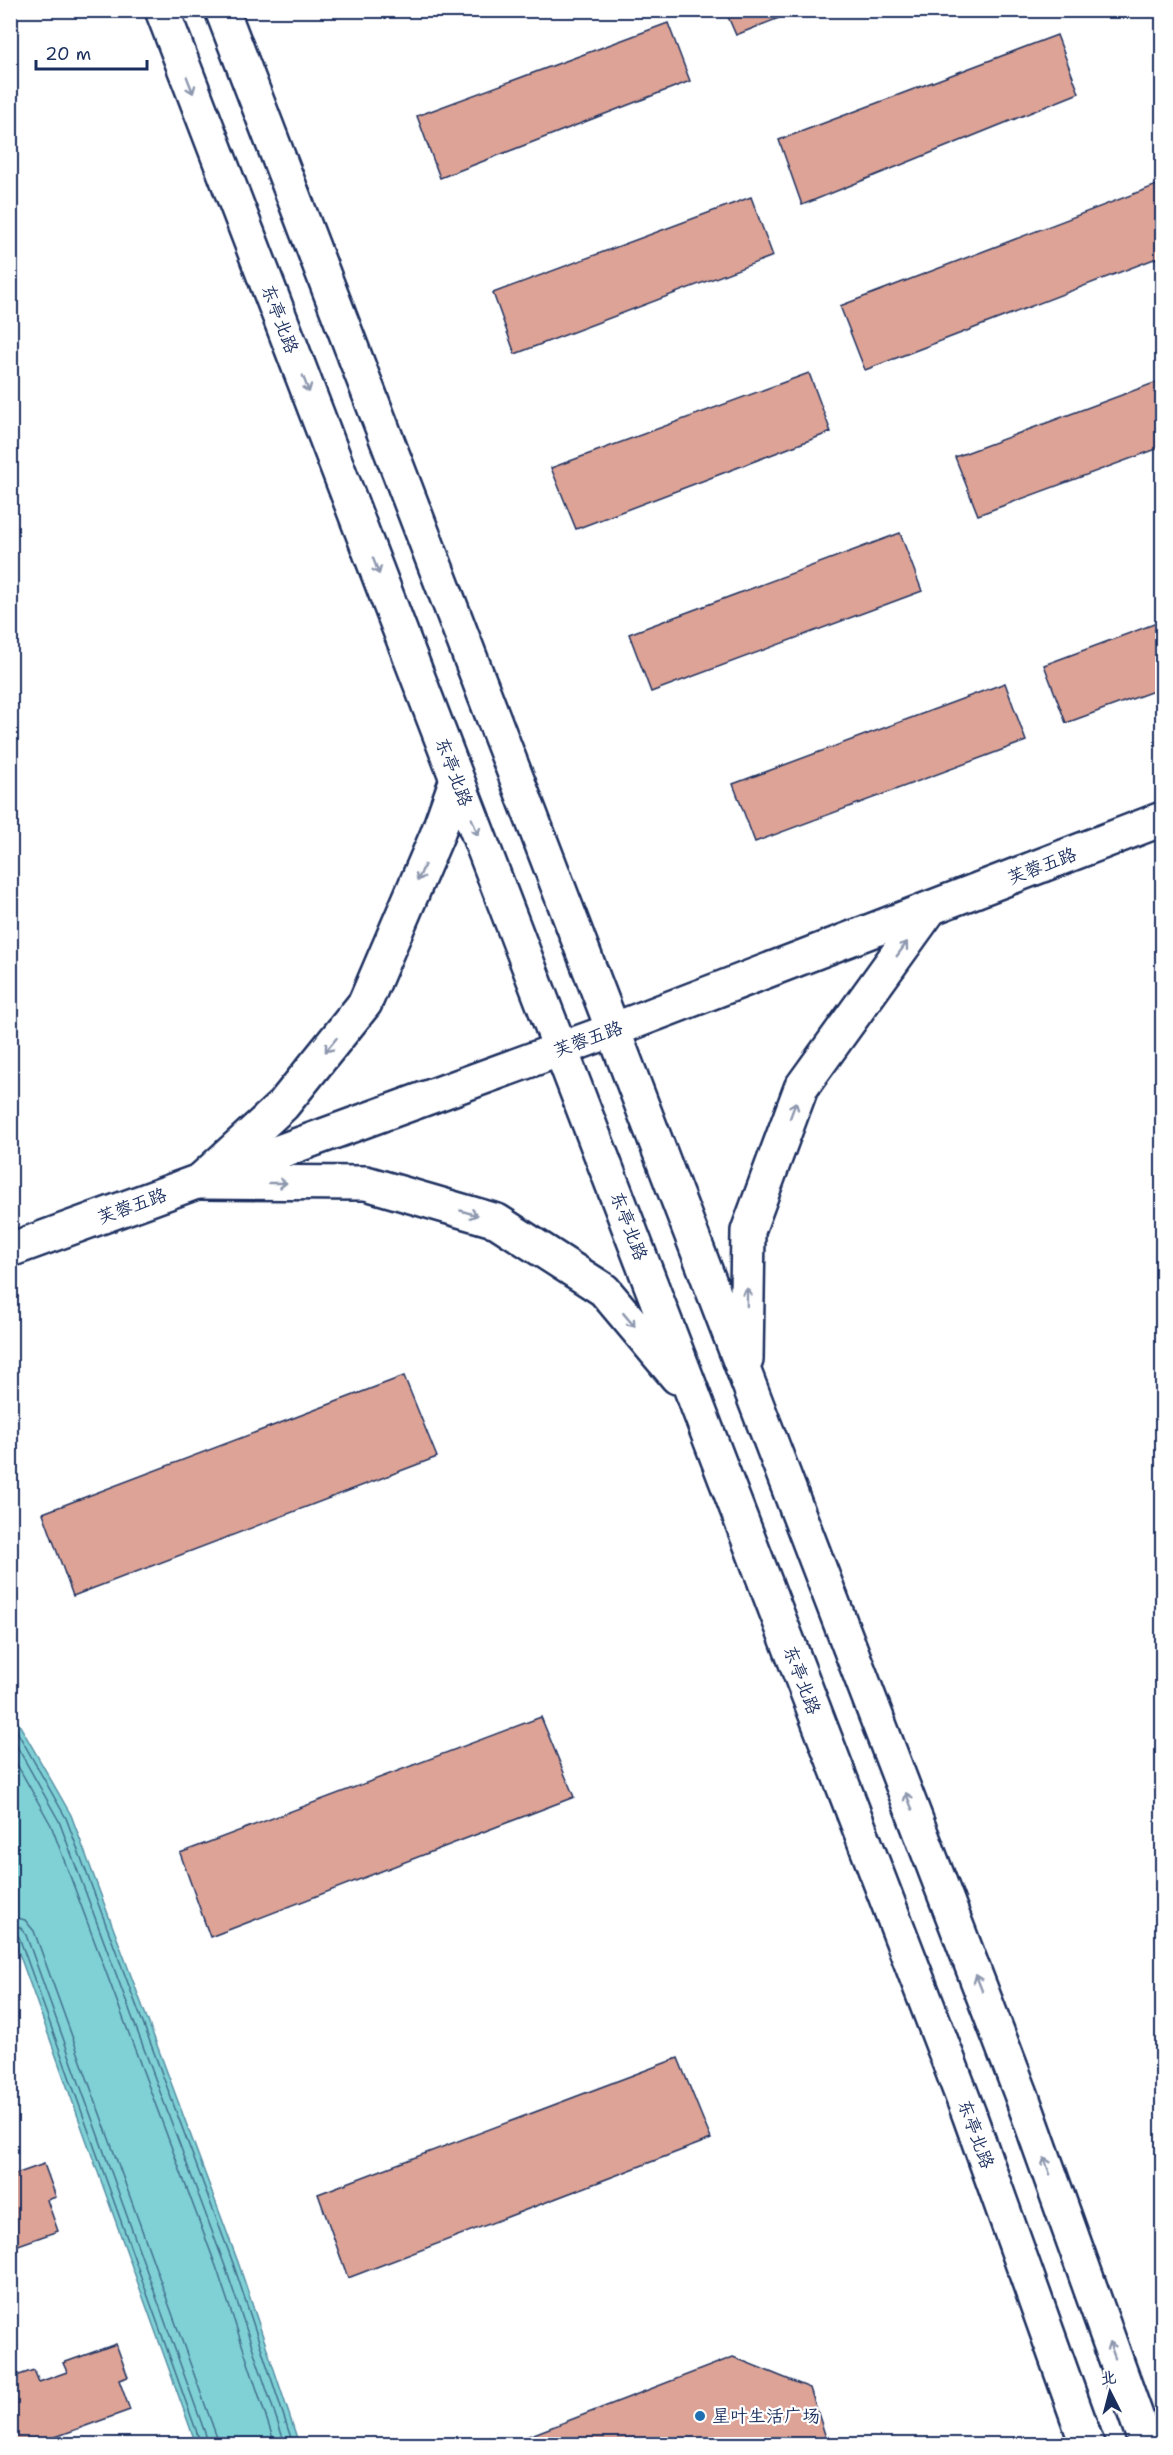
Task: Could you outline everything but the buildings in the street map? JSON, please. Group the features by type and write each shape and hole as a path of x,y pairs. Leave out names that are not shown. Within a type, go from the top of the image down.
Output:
{"main road":[{"name":"东亭北路","path":"162,10 969,2114 1087,2445"},
{"path":"222,10 1021,2094 1146,2445"},
{"path":"199,1182 283,1105 365,1003 437,835 457,779"},
{"name":"芙蓉五路","path":"10,1250 561,1050 1162,819"},
{"path":"746,1377 748,1231 801,1088 930,909"},
{"path":"199,1182 366,1183 496,1221 604,1290 694,1396"}],"water":[{"path":"11,1710 71,1815 238,2262 299,2444 196,2444 11,1931"}],"place":[{"name":"星叶生活广场","path":"700,2416"}]}
